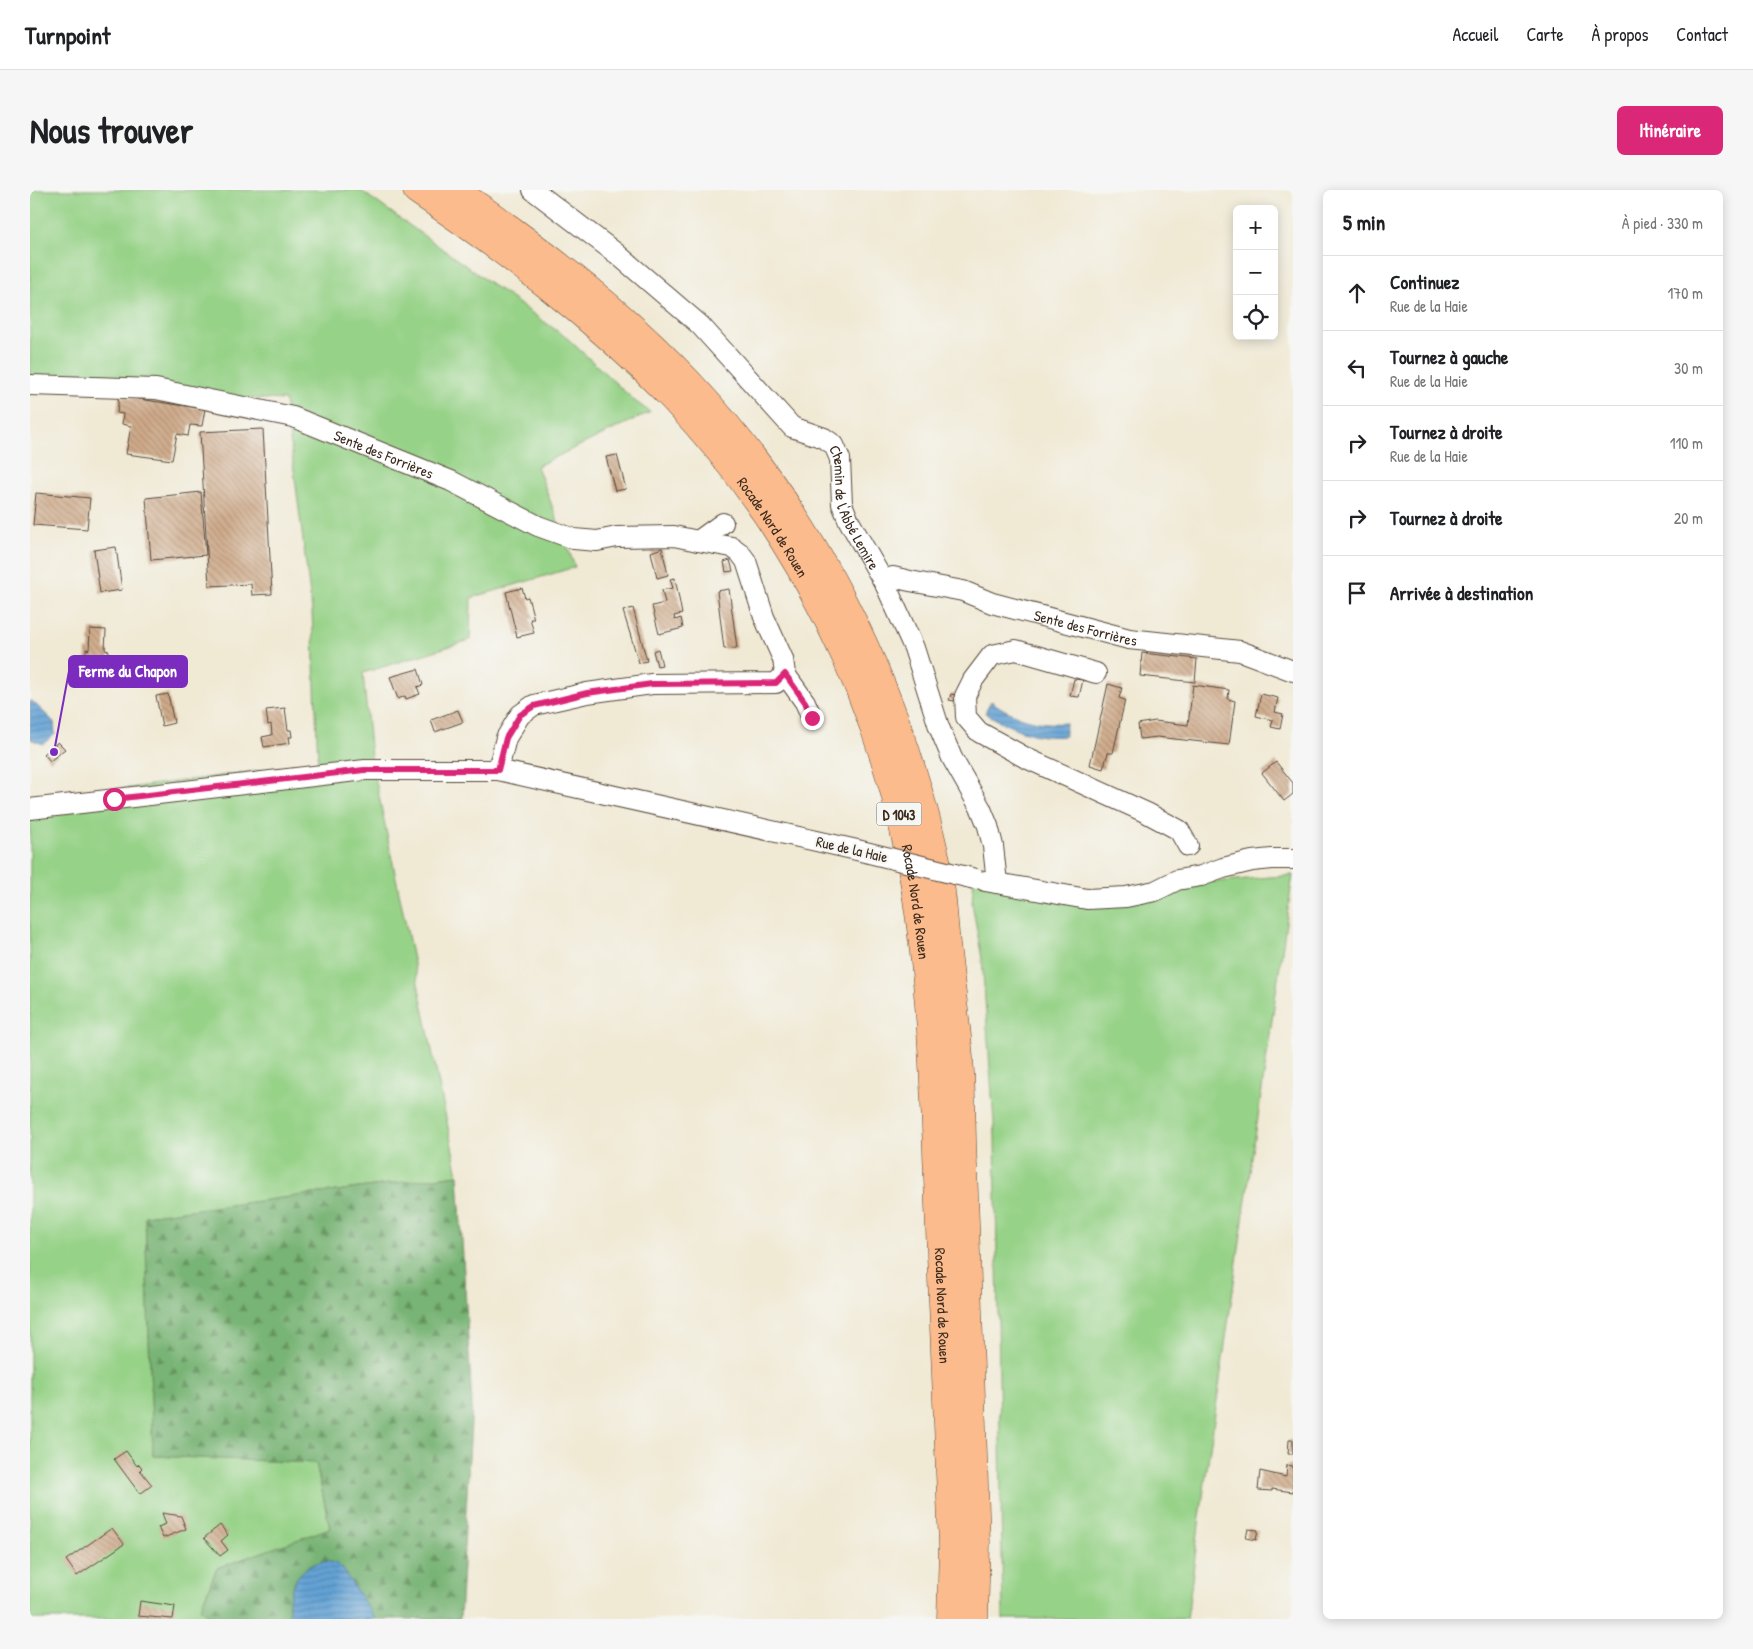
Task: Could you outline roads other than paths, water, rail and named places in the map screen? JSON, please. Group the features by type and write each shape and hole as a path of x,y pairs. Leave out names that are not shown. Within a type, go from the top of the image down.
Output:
{"highway":[{"name":"Rocade Nord de Rouen","path":"417,190 498,246 576,308 677,403 742,481 780,536 811,585 860,688 888,767 913,877 924,947 935,1088 953,1546 951,1619"},
{"name":"Rocade Nord de Rouen","path":"454,190 511,229 590,291 640,335 686,380 732,432 766,476 829,574 880,680 916,782 937,864 959,1060 976,1544 974,1619"}],"street":[{"name":"Chemin de l'Abbé Lemire","path":"532,190 616,254 700,324 792,427 824,438 834,445 840,459 842,504 849,521 886,586 914,648 939,727 952,758 981,809 988,826 993,846 997,883"},
{"name":"Sente des Forrières","path":"30,385 156,389 293,417 451,481 538,526 574,539 597,541 617,537 674,536 698,541"},
{"path":"698,541 722,523"},
{"path":"698,541 732,547 746,561 764,617 783,659 785,674 805,702 812,718"},
{"name":"Sente des Forrières","path":"886,586 893,576 910,582 963,591 992,603 1128,640 1240,651 1293,672"},
{"path":"1096,673 1016,650 992,655 973,680 965,696 966,717 978,732 1026,758 1147,813 1179,830 1188,846"},
{"path":"498,770 506,738 520,715 534,706 587,693 652,684 776,683 785,674"},
{"name":"Rue de la Haie","path":"30,809 364,770 498,770 857,850 974,879 1087,899 1126,897 1155,892 1177,880 1201,876 1252,861 1272,859 1293,860"}],"water":[{"path":"30,701 54,722 55,734 43,744 30,739"},
{"path":"991,701 1008,712 1027,719 1046,723 1066,723 1065,736 1033,734 1004,723 985,713"},
{"path":"326,1561 335,1563 342,1568 375,1619 290,1619 289,1599 295,1581 307,1568"}],"place":[{"name":"Ferme du Chapon","path":"54,752"}]}
